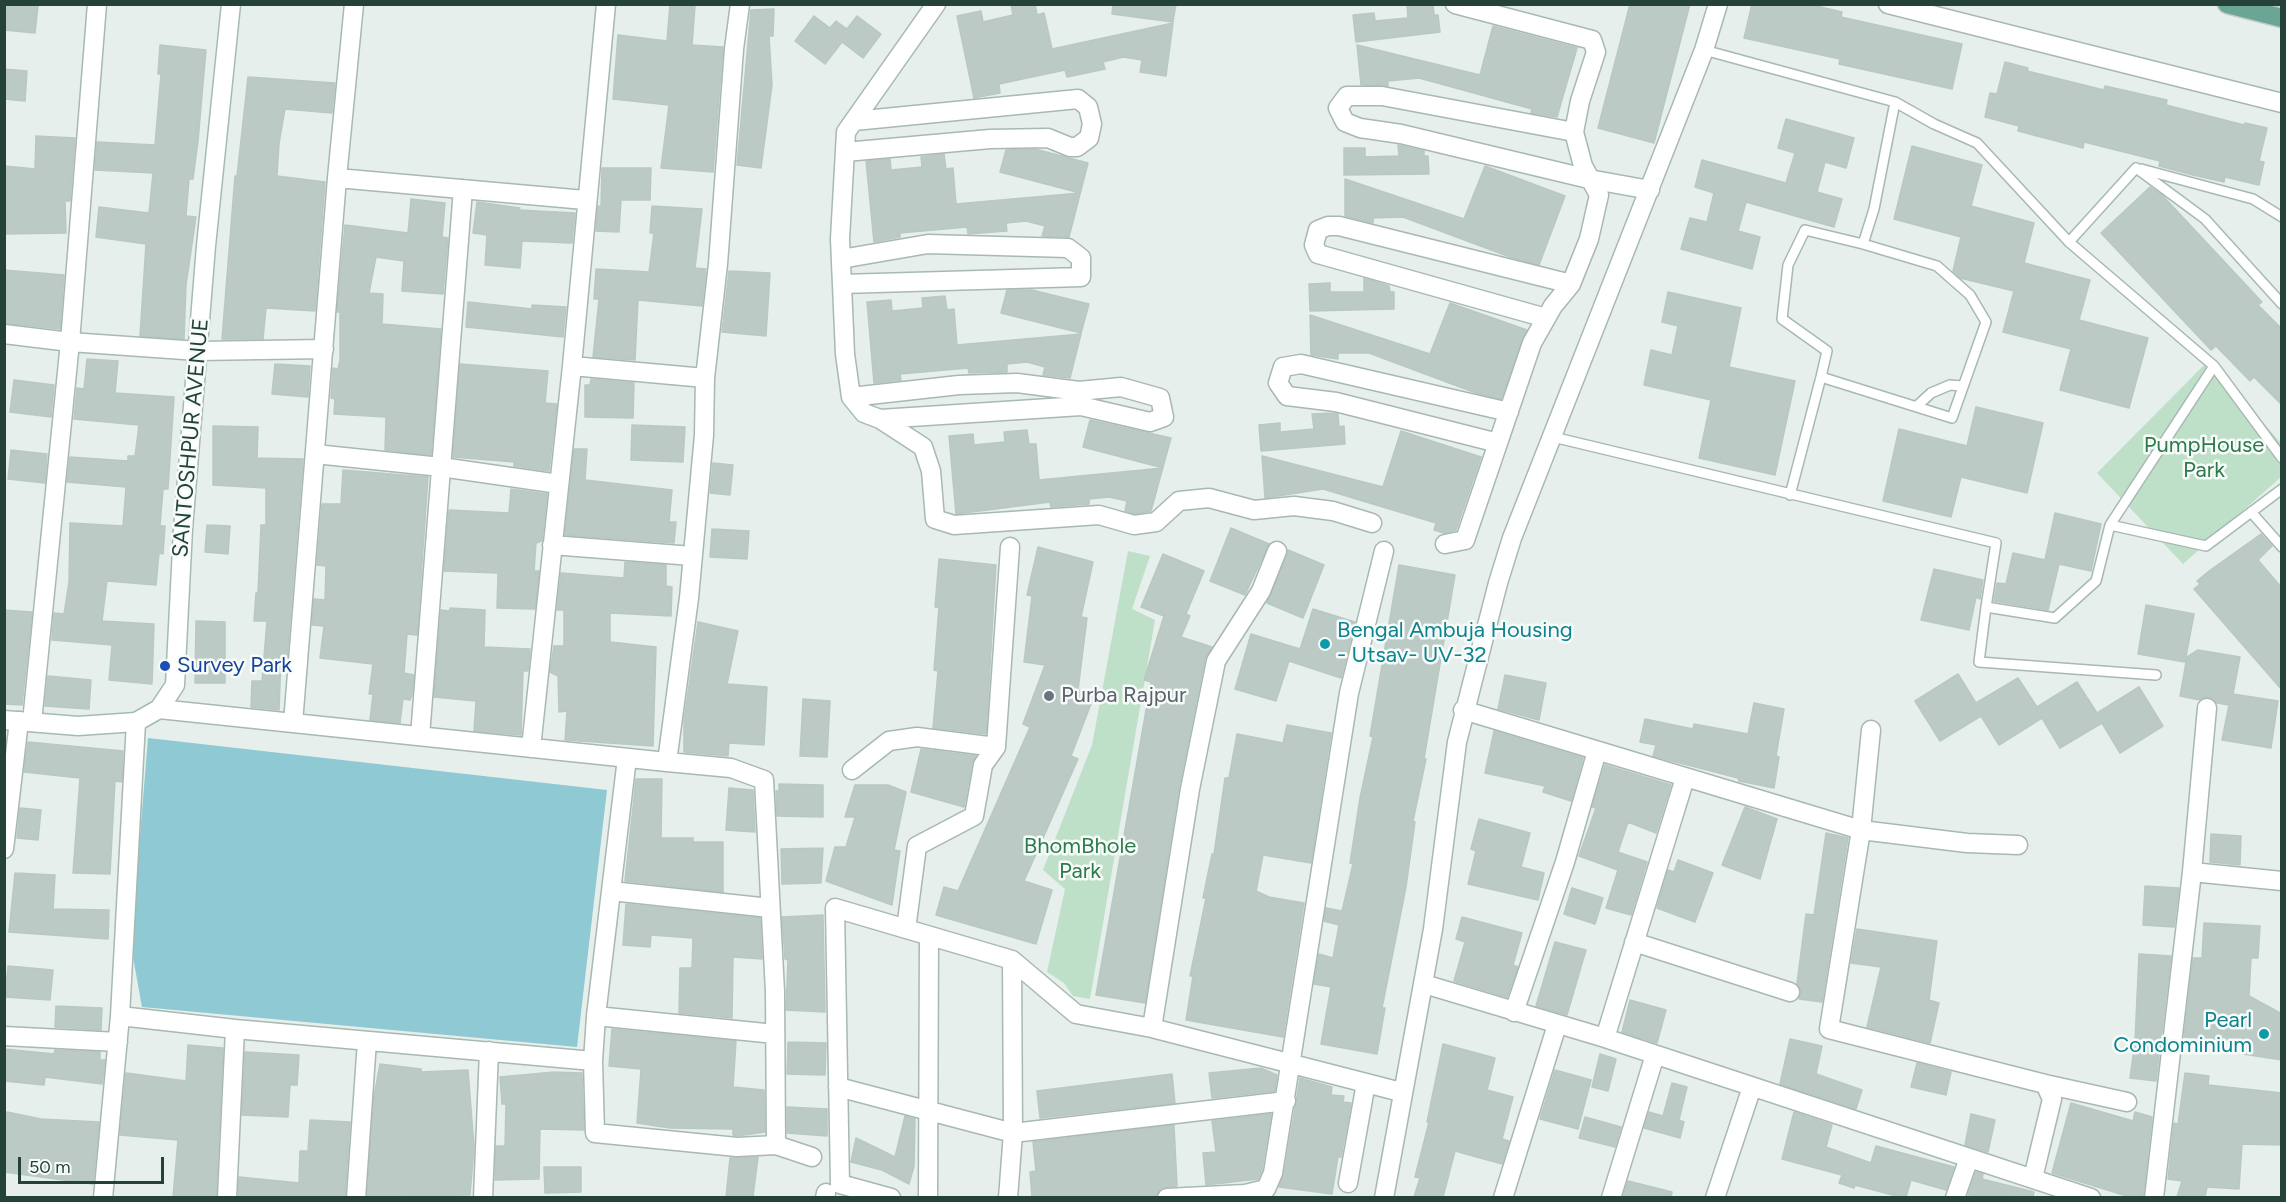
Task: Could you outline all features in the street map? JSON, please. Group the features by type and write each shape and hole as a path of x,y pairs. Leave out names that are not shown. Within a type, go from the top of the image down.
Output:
{"main road":[{"path":"2227,4 2274,13"}],"street":[{"path":"4,849 70,342 97,4"},
{"name":"SANTOSHPUR AVENUE","path":"19,721 78,726 136,722 159,709 175,685 183,529 208,223 231,4"},
{"path":"293,723 337,178 354,4"},
{"path":"531,748 572,366 585,200 606,4"},
{"path":"667,762 704,435 705,378 718,264 734,49 740,4"},
{"path":"936,4 846,132 841,259 845,354 851,397 864,413 880,419 923,447 930,471 935,519 954,525 1098,515 1134,525 1156,522 1179,501 1209,498 1254,510 1294,507 1333,511 1372,523"},
{"path":"1445,544 1465,540 1532,343 1546,318 1571,285 1589,239 1599,195 1579,155 1574,132 1580,101 1596,52 1592,40 1455,4"},
{"path":"1384,1197 1401,1092 1424,984 1463,710 1501,572 1704,50 1718,4"},
{"path":"1888,4 2282,103"},
{"path":"1574,132 1382,96 1347,96 1338,108 1345,122 1360,128 1401,134 1650,190"},
{"path":"844,152 990,139 1048,138 1070,147 1077,147 1089,138 1092,124 1088,107 1078,99 854,121"},
{"path":"337,178 585,200"},
{"path":"420,736 463,189"},
{"path":"1546,318 1318,254 1314,245 1318,230 1328,226 1339,226 1571,285"},
{"path":"841,259 928,244 1068,248 1081,258 1081,277 842,284"},
{"path":"4,334 70,342 198,351 324,349"},
{"path":"1498,442 1336,402 1287,396 1278,383 1283,367 1301,364 1509,412"},
{"path":"572,366 705,378"},
{"path":"851,397 959,385 1017,383 1079,391 1121,387 1160,398 1164,417 1150,422 1081,406 880,419"},
{"path":"315,454 441,467 559,484"},
{"path":"552,545 692,556"},
{"path":"906,929 917,846 974,816 983,765 996,747 1010,547"},
{"path":"1152,1028 1190,789 1216,661 1261,591 1277,551"},
{"path":"1167,1197 1245,1194 1266,1189 1273,1173 1349,693 1384,551"},
{"path":"2154,1197 2192,872 2207,708"},
{"path":"159,709 731,768 764,780 775,1034 776,1146"},
{"path":"1463,710 1861,830 1967,843 2018,846"},
{"path":"104,1197 120,1016 136,722"},
{"path":"1871,730 1861,830 1829,1029 2045,1084 2127,1102"},
{"path":"852,770 889,741 917,737 996,747"},
{"path":"1514,1012 1565,862 1597,751"},
{"path":"627,758 596,1016 593,1060 595,1133 737,1147 776,1146 812,1157"},
{"path":"1605,1038 1684,778"},
{"path":"2192,872 2282,881"},
{"path":"611,891 770,908"},
{"path":"891,1197 840,1184 835,908 1012,960 1076,1014 1152,1028 1401,1092"},
{"path":"927,1197 929,936"},
{"path":"1634,942 1790,992"},
{"path":"1008,1197 1013,1132 1012,960"},
{"path":"1424,984 1605,1038 2033,1178 2051,1191 2091,1197"},
{"path":"120,1016 235,1029 593,1060"},
{"path":"596,1016 775,1034"},
{"path":"1503,1197 1557,1024"},
{"path":"227,1197 235,1029"},
{"path":"4,1036 117,1041"},
{"path":"356,1197 367,1041"},
{"path":"483,1197 489,1051"},
{"path":"1611,1197 1655,1055"},
{"path":"1348,1183 1366,1083"},
{"path":"2033,1178 2052,1099 2045,1084"},
{"path":"838,1087 928,1113 1013,1132 1286,1101"},
{"path":"1715,1197 1752,1087"},
{"path":"1955,1197 1969,1158"}],"lane":[{"path":"1704,50 1895,102 1977,143 2069,242 2214,366 2282,458"},
{"path":"1863,244 1874,208 1895,102"},
{"path":"2069,242 2136,168"},
{"path":"2136,168 2253,199 2282,218"},
{"path":"2136,168 2205,219 2282,304"},
{"path":"1790,495 1827,351 1782,319 1788,265 1804,230 1863,244 1937,266 1970,296 1986,322 1952,418 1821,377"},
{"path":"1986,607 2055,618 2097,581 2110,525 2214,366"},
{"path":"1917,406 1931,393 1950,385 1962,386"},
{"path":"1553,437 1996,543 1979,662 2156,675"},
{"path":"2110,525 2206,546 2282,489"},
{"path":"2251,512 2282,547"}],"green space":[{"name":"PumpHouse Park","path":"2208,361 2281,443 2281,477 2183,564 2097,473"},
{"name":"BhomBhole Park","path":"1128,551 1150,556 1132,609 1155,620 1090,999 1073,996 1064,983 1047,972 1065,889 1043,870 1092,745"}],"water":[{"path":"148,738 607,790 577,1047 142,1007 131,946"}],"building":[{"path":"4,4 38,6 35,33 4,30"},
{"path":"670,4 695,6 692,45 723,47 713,172 661,168 669,105 613,99 618,35 667,41"},
{"path":"1011,4 1035,4 1037,15 1044,13 1052,49 1173,23 1166,76 1140,72 1142,60 1123,57 1103,62 1105,69 1067,77 1065,70 999,84 1000,93 974,98 957,16 981,11 983,22 1013,15"},
{"path":"1113,4 1176,4 1173,22 1112,14"},
{"path":"1407,4 1433,4 1434,15 1438,15 1440,32 1356,42 1353,15 1374,13 1375,21 1408,18"},
{"path":"1630,4 1690,4 1654,143 1598,128"},
{"path":"1752,4 1808,4 1842,12 1841,17 1962,44 1952,89 1839,64 1840,59 1744,38"},
{"path":"774,9 773,36 769,36 772,85 761,168 737,165 751,10"},
{"path":"814,16 830,28 836,21 847,29 857,16 881,34 863,58 842,42 825,64 795,41"},
{"path":"1493,26 1577,48 1557,117 1531,113 1532,109 1419,78 1388,81 1388,86 1361,85 1357,45 1480,75"},
{"path":"160,45 206,50 198,141 193,179 189,179 186,216 196,217 186,285 184,339 140,336 146,244 96,237 99,207 149,213 153,173 95,170 97,142 155,145 161,74 158,74"},
{"path":"2005,62 2028,68 2027,71 2104,90 2105,86 2167,100 2166,105 2244,125 2245,123 2267,128 2259,161 2264,162 2259,185 2225,177 2224,182 2193,175 2159,166 2160,161 2084,142 2083,148 2018,131 2019,126 1985,117 1990,93 1997,94"},
{"path":"4,69 27,71 25,101 4,99"},
{"path":"248,77 335,83 332,113 285,109 279,143 277,176 325,182 315,311 266,308 263,339 222,339 235,176 237,176"},
{"path":"1786,119 1854,138 1846,168 1825,162 1817,192 1842,199 1834,227 1746,202 1738,231 1760,237 1752,269 1681,249 1690,218 1707,222 1714,193 1695,187 1702,160 1786,183 1795,153 1778,148"},
{"path":"36,136 75,138 70,201 65,201 66,233 4,234 4,166 35,169"},
{"path":"1398,145 1424,151 1424,156 1428,156 1429,174 1344,175 1344,148 1365,148 1365,157 1399,156"},
{"path":"1912,146 1982,165 1971,206 2034,223 2024,263 2090,280 2079,320 2148,338 2129,408 2060,390 2071,349 2003,332 2014,291 1960,278 1953,271 1961,237 1894,219"},
{"path":"1035,149 1088,163 1069,237 1042,236 1045,226 1026,221 1006,223 1007,231 968,234 967,227 900,233 900,237 874,242 866,161 890,159 891,170 922,167 921,157 944,154 946,169 953,168 956,204 1080,193 1000,172 1006,150"},
{"path":"1485,166 1565,196 1539,265 1510,257 1403,217 1373,218 1373,223 1345,216 1345,179 1464,219"},
{"path":"602,168 651,168 650,200 621,200 619,232 596,231 598,206 601,207"},
{"path":"2150,187 2162,195 2262,302 2258,305 2282,329 2282,405 2254,377 2250,381 2216,346 2211,350 2101,233"},
{"path":"411,199 445,203 442,237 448,238 443,294 402,291 404,261 376,257 369,293 383,294 382,324 441,329 431,455 385,450 386,417 334,414 335,399 331,398 333,368 338,369 340,360 340,312 337,312 345,225 408,233"},
{"path":"477,202 520,208 519,210 575,213 572,243 522,241 520,268 485,265 487,235 473,233"},
{"path":"652,206 702,209 695,268 706,269 702,306 638,300 635,360 593,357 599,299 594,299 596,269 649,272 654,233 650,233"},
{"path":"4,270 64,275 60,329 4,323"},
{"path":"729,271 770,273 766,336 722,332"},
{"path":"1364,278 1389,286 1390,292 1394,292 1394,309 1310,311 1309,284 1330,283 1330,292 1364,292"},
{"path":"1007,290 1032,290 1089,304 1081,333 1001,313"},
{"path":"1668,292 1741,308 1729,367 1795,381 1775,475 1699,458 1711,400 1644,385 1651,350 1672,355 1678,326 1662,322"},
{"path":"945,296 947,310 954,309 957,345 1081,334 1070,378 1043,375 1045,367 1027,362 1007,364 1007,372 969,373 968,368 900,374 901,380 874,383 867,302 891,300 892,311 923,308 922,298"},
{"path":"468,302 532,309 532,305 566,307 563,337 466,327"},
{"path":"1450,303 1527,330 1501,399 1476,393 1369,353 1338,353 1338,359 1311,355 1310,315 1430,354"},
{"path":"87,359 118,361 115,393 174,397 168,489 163,489 160,526 165,526 163,554 159,553 156,585 107,581 102,621 154,624 152,684 109,680 112,645 52,640 54,613 64,614 69,582 70,523 123,526 126,487 67,482 70,457 128,461 128,456 135,456 139,425 74,419 77,388 84,389"},
{"path":"275,364 310,366 308,397 272,394"},
{"path":"460,364 548,371 545,403 557,404 549,471 514,466 514,462 453,457"},
{"path":"591,379 634,383 633,418 585,417 585,385 590,385"},
{"path":"14,380 54,385 51,417 10,412"},
{"path":"1976,407 2043,423 2027,493 1961,477 1951,517 1883,501 1899,429 1967,446"},
{"path":"1312,414 1338,414 1339,427 1344,426 1345,444 1261,451 1259,425 1280,423 1280,432 1314,429"},
{"path":"1090,420 1171,438 1163,468 1083,447"},
{"path":"632,425 685,427 683,462 631,460"},
{"path":"213,426 258,427 257,458 303,459 287,657 281,657 279,710 251,707 252,681 262,681 267,621 254,621 256,593 258,593 261,525 266,525 266,488 213,485"},
{"path":"1027,430 1029,444 1036,444 1039,480 1163,468 1151,511 1135,514 1125,511 1127,501 1109,497 1089,499 1089,504 1051,507 1050,502 956,514 949,436 973,434 974,445 1005,442 1004,432"},
{"path":"1401,431 1481,457 1456,530 1444,533 1434,530 1436,523 1323,489 1265,498 1262,456 1383,487"},
{"path":"574,449 587,449 585,480 672,490 669,522 676,522 674,543 565,535"},
{"path":"11,450 47,454 45,483 8,479"},
{"path":"713,463 733,465 730,495 710,493"},
{"path":"343,470 428,477 417,635 407,634 404,673 414,675 412,695 410,700 403,699 400,723 370,720 373,694 369,694 373,664 320,658 324,626 312,625 314,599 325,600 326,566 317,565 322,504 341,504"},
{"path":"511,489 547,494 542,541 536,543 534,571 539,571 535,609 497,608 498,573 444,571 449,510 509,513"},
{"path":"2055,513 2101,524 2091,571 2059,564 2048,610 1994,601 1997,583 2006,584 2013,553 2045,560"},
{"path":"207,525 230,526 228,554 205,552"},
{"path":"1231,528 1269,544 1245,595 1210,581"},
{"path":"712,529 749,531 747,559 710,557"},
{"path":"2261,534 2272,546 2258,560 2282,588 2282,690 2194,589 2200,584 2197,581 2209,571"},
{"path":"1038,547 1093,562 1081,617 1087,618 1078,690 1094,696 1071,756 1078,759 1024,881 1052,890 1036,944 936,915 944,887 958,891 1030,727 1023,724 1045,665 1024,662 1032,596 1027,595"},
{"path":"1288,550 1324,565 1303,618 1267,603"},
{"path":"1163,554 1204,571 1186,614 1190,616 1181,637 1212,647 1205,659 1179,787 1145,1003 1096,995 1151,682 1144,680 1164,616 1141,607"},
{"path":"939,559 996,565 986,734 933,728 938,671 934,670 939,607 935,607"},
{"path":"625,562 666,565 666,586 672,587 671,616 610,613 610,642 656,647 653,746 565,740 567,711 559,712 558,676 550,672 554,646 564,646 564,610 557,610 561,573 624,578"},
{"path":"1399,565 1455,575 1424,759 1426,759 1413,821 1415,822 1406,887 1382,1008 1385,1008 1377,1054 1321,1044 1331,987 1314,984 1319,954 1333,958 1339,925 1324,921 1326,908 1342,911 1353,864 1350,863 1360,798 1373,737 1370,736"},
{"path":"1934,569 1983,580 1980,599 1976,597 1969,630 1921,620"},
{"path":"2146,605 2194,614 2185,662 2138,654"},
{"path":"450,608 485,610 484,647 530,649 528,671 523,671 521,735 474,731 476,701 434,697 441,610 450,611"},
{"path":"1313,609 1355,622 1341,678 1289,661 1276,701 1235,689 1251,634 1300,649"},
{"path":"4,610 32,612 22,705 4,704"},
{"path":"196,621 225,622 225,683 195,683"},
{"path":"698,622 738,631 727,684 767,687 764,745 729,743 728,756 684,752 684,721"},
{"path":"2198,650 2240,657 2233,694 2278,701 2271,748 2222,740 2229,705 2217,703 2209,697 2200,700 2180,696 2187,657"},
{"path":"1958,674 1976,703 2018,678 2037,707 2077,682 2097,713 2139,687 2163,726 2120,753 2102,723 2060,748 2042,718 1999,745 1981,716 1940,741 1915,701"},
{"path":"1505,675 1546,683 1539,720 1498,709"},
{"path":"48,676 91,680 89,709 45,706"},
{"path":"803,699 830,701 827,757 800,756"},
{"path":"1754,703 1784,709 1776,756 1779,757 1774,788 1739,781 1738,778 1653,756 1656,745 1640,742 1645,719 1693,729 1694,724 1748,734"},
{"path":"1287,725 1331,733 1311,863 1263,855 1256,891 1269,897 1304,903 1283,1037 1186,1020 1193,976 1190,976 1206,898 1203,898 1212,854 1214,854 1225,778 1229,778 1237,734 1283,743"},
{"path":"1494,731 1583,758 1571,801 1543,792 1545,786 1485,773"},
{"path":"28,742 123,751 122,782 115,781 110,874 73,873 80,778 24,772"},
{"path":"921,749 976,756 972,763 964,807 911,792"},
{"path":"1605,765 1671,785 1656,833 1628,822 1618,852 1647,862 1631,915 1606,908 1618,870 1579,856 1596,808 1592,807"},
{"path":"636,779 662,779 661,838 693,838 693,842 723,842 723,892 625,881"},
{"path":"779,784 823,785 823,817 777,816 776,791 779,791"},
{"path":"855,785 888,785 906,792 894,850 900,851 892,905 826,881 835,847 846,847 855,817 845,817"},
{"path":"729,788 753,790 755,832 726,830"},
{"path":"1745,807 1777,819 1760,879 1722,865"},
{"path":"20,808 41,810 38,840 17,838"},
{"path":"1479,819 1530,833 1521,867 1544,873 1538,900 1468,884 1476,851 1471,849"},
{"path":"1826,833 1848,838 1822,1002 1799,999 1801,990 1797,983 1806,914 1814,915"},
{"path":"2211,834 2241,836 2240,865 2210,862"},
{"path":"823,848 821,883 782,884 781,849"},
{"path":"1678,860 1713,873 1695,922 1657,908 1668,870 1674,872"},
{"path":"15,873 55,875 53,909 109,910 108,939 9,932"},
{"path":"2145,886 2179,888 2174,927 2143,925"},
{"path":"1572,888 1603,898 1595,924 1564,914"},
{"path":"626,904 760,918 762,959 733,957 732,1018 679,1013 680,968 692,968 693,938 651,935 650,947 623,945"},
{"path":"823,915 825,1012 786,1010 788,960 785,959 782,917"},
{"path":"1462,917 1522,933 1513,965 1518,967 1507,997 1454,981 1465,942 1456,939"},
{"path":"2204,923 2260,926 2258,958 2251,958 2249,996 2282,1014 2282,1060 2243,1054 2245,1041 2184,1037 2193,958 2202,958"},
{"path":"1857,929 1937,941 1929,1000 1939,1003 1930,1043 1867,1027 1881,967 1851,963"},
{"path":"1555,942 1586,950 1567,1015 1536,1006"},
{"path":"2139,954 2171,956 2156,1081 2130,1078 2135,1041"},
{"path":"8,966 53,970 50,1000 5,997"},
{"path":"1630,1000 1666,1010 1657,1043 1622,1032"},
{"path":"56,1006 102,1008 101,1030 55,1027"},
{"path":"612,1029 736,1041 733,1087 764,1090 765,1132 737,1136 733,1135 733,1129 670,1128 637,1123 641,1069 609,1066"},
{"path":"1790,1039 1822,1046 1816,1074 1862,1090 1856,1109 1780,1084"},
{"path":"788,1042 826,1043 825,1075 787,1074"},
{"path":"1443,1044 1495,1058 1487,1090 1513,1097 1502,1139 1509,1141 1502,1164 1455,1151 1443,1197 1414,1197 1420,1178 1415,1177 1429,1122 1427,1122"},
{"path":"188,1045 223,1048 216,1197 173,1197 178,1140 120,1135 126,1073 186,1081"},
{"path":"4,1049 54,1054 55,1050 100,1052 100,1060 105,1060 102,1084 45,1077 44,1085 4,1081"},
{"path":"245,1052 299,1055 297,1085 290,1085 288,1117 242,1115"},
{"path":"1600,1054 1616,1059 1608,1091 1592,1087"},
{"path":"1917,1063 1951,1072 1946,1095 1911,1087"},
{"path":"380,1064 421,1069 421,1072 468,1070 474,1147 470,1195 367,1197 374,1096"},
{"path":"1261,1068 1277,1075 1275,1091 1212,1098 1209,1073"},
{"path":"1555,1070 1591,1080 1578,1129 1540,1119"},
{"path":"554,1072 582,1073 584,1130 540,1129 539,1179 495,1180 496,1146 505,1146 506,1104 502,1104 500,1077"},
{"path":"2185,1073 2209,1076 2208,1085 2282,1093 2282,1145 2242,1144 2239,1189 2207,1187 2205,1197 2177,1197 2182,1181 2168,1179 2174,1123 2178,1124"},
{"path":"1172,1074 1175,1103 1040,1118 1037,1091"},
{"path":"1300,1078 1332,1087 1331,1095 1344,1096 1343,1102 1351,1103 1332,1194 1279,1187 1284,1175"},
{"path":"1672,1083 1687,1087 1679,1120 1684,1122 1680,1138 1644,1128 1649,1112 1663,1116"},
{"path":"2071,1103 2133,1121 2135,1112 2152,1117 2143,1197 2130,1197 2052,1173"},
{"path":"787,1107 827,1109 827,1136 787,1133"},
{"path":"7,1112 41,1119 99,1122 93,1184 4,1172"},
{"path":"1794,1112 1832,1125 1826,1147 1871,1163 1876,1146 1954,1167 1946,1190 1911,1180 1906,1197 1900,1197 1855,1185 1854,1188 1839,1183 1842,1175 1782,1159"},
{"path":"1271,1114 1262,1170 1258,1179 1206,1185 1203,1153 1216,1152 1212,1121"},
{"path":"1971,1114 1995,1120 1988,1152 1965,1145"},
{"path":"905,1116 915,1119 914,1166 909,1184 882,1170 851,1162 856,1138 895,1157"},
{"path":"1585,1117 1621,1127 1615,1147 1579,1138"},
{"path":"310,1120 350,1122 345,1197 238,1197 239,1177 299,1183 300,1151 308,1151"},
{"path":"1174,1125 1177,1186 1161,1188 1156,1196 1032,1197 1030,1172 1036,1171 1033,1142"},
{"path":"758,1157 753,1197 726,1197 730,1158"},
{"path":"544,1167 581,1167 581,1192 545,1193"},
{"path":"1976,1172 1983,1174 1982,1179 2034,1192 2033,1197 1968,1195"},
{"path":"1628,1181 1672,1192 1671,1197 1623,1197"}],"place":[{"name":"Bengal Ambuja Housing - Utsav- UV-32","path":"1325,644"},
{"name":"Survey Park","path":"165,666"},
{"name":"Purba Rajpur","path":"1049,696"},
{"name":"Pearl Condominium","path":"2264,1034"}]}
